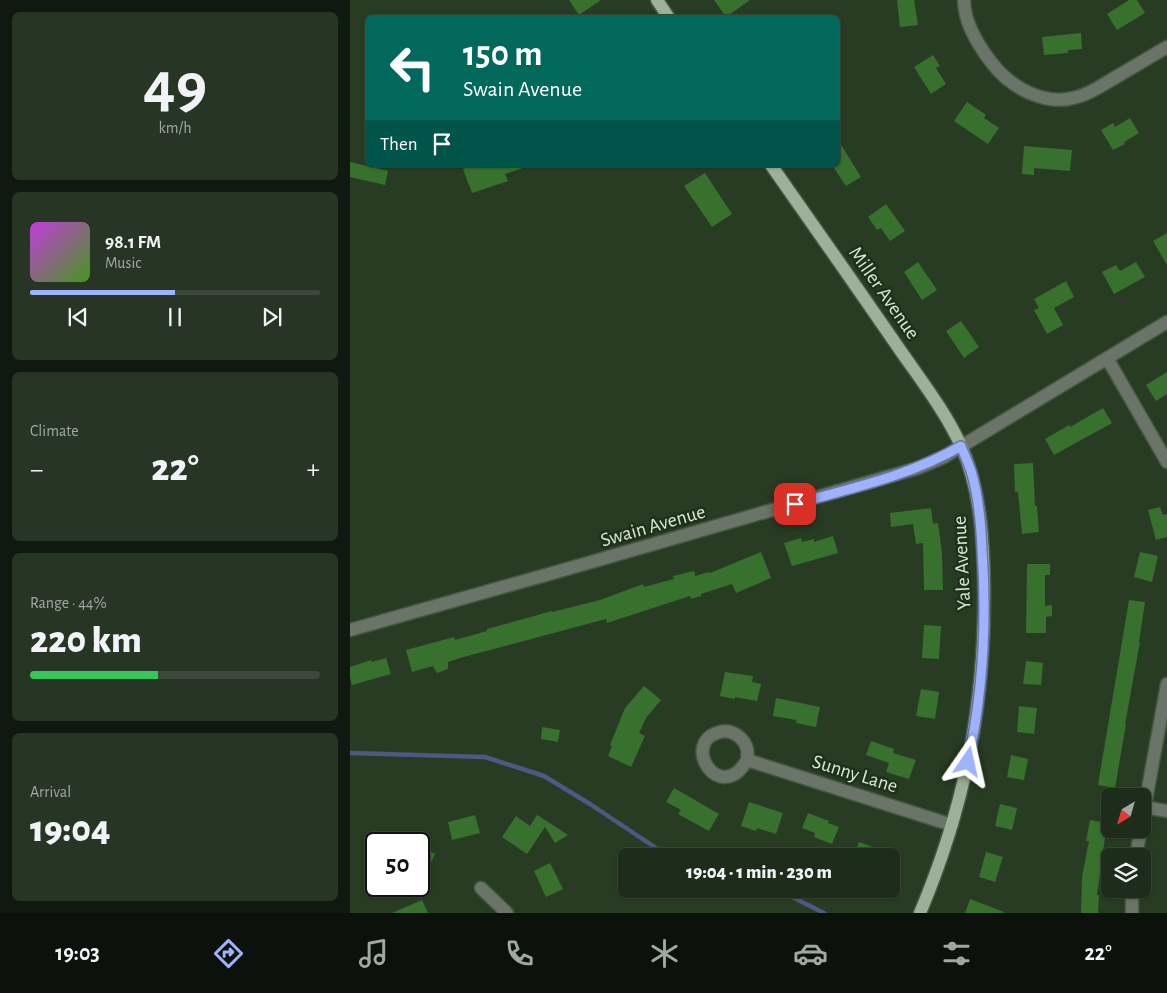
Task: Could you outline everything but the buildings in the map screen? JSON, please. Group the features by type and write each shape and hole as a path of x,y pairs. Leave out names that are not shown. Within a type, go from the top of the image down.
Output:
{"main road":[{"path":"657,0 667,15"},
{"name":"Miller Avenue","path":"772,167 927,388 961,446"},
{"name":"Yale Avenue","path":"920,913 952,825 964,781 979,699 983,656 982,538 971,471 961,446"}],"street":[{"path":"964,0 971,28 983,51 997,70 1015,86 1034,95 1056,99 1077,97 1167,47"},
{"path":"961,446 1167,322"},
{"path":"1107,358 1167,462"},
{"name":"Swain Avenue","path":"350,630 890,477 942,458 961,446"},
{"path":"1148,788 1167,684"},
{"name":"Sunny Lane","path":"747,760 952,825"},
{"path":"1151,808 1167,811"},
{"path":"481,888 507,913"},
{"path":"1132,898 1132,913"}],"waterway":[{"path":"350,753 485,757 544,776 656,848"},
{"path":"794,898 824,913"}],"route":[{"path":"795,504 918,468 942,458 961,446 971,471 977,499 984,579 983,656 979,699 968,762"}]}
